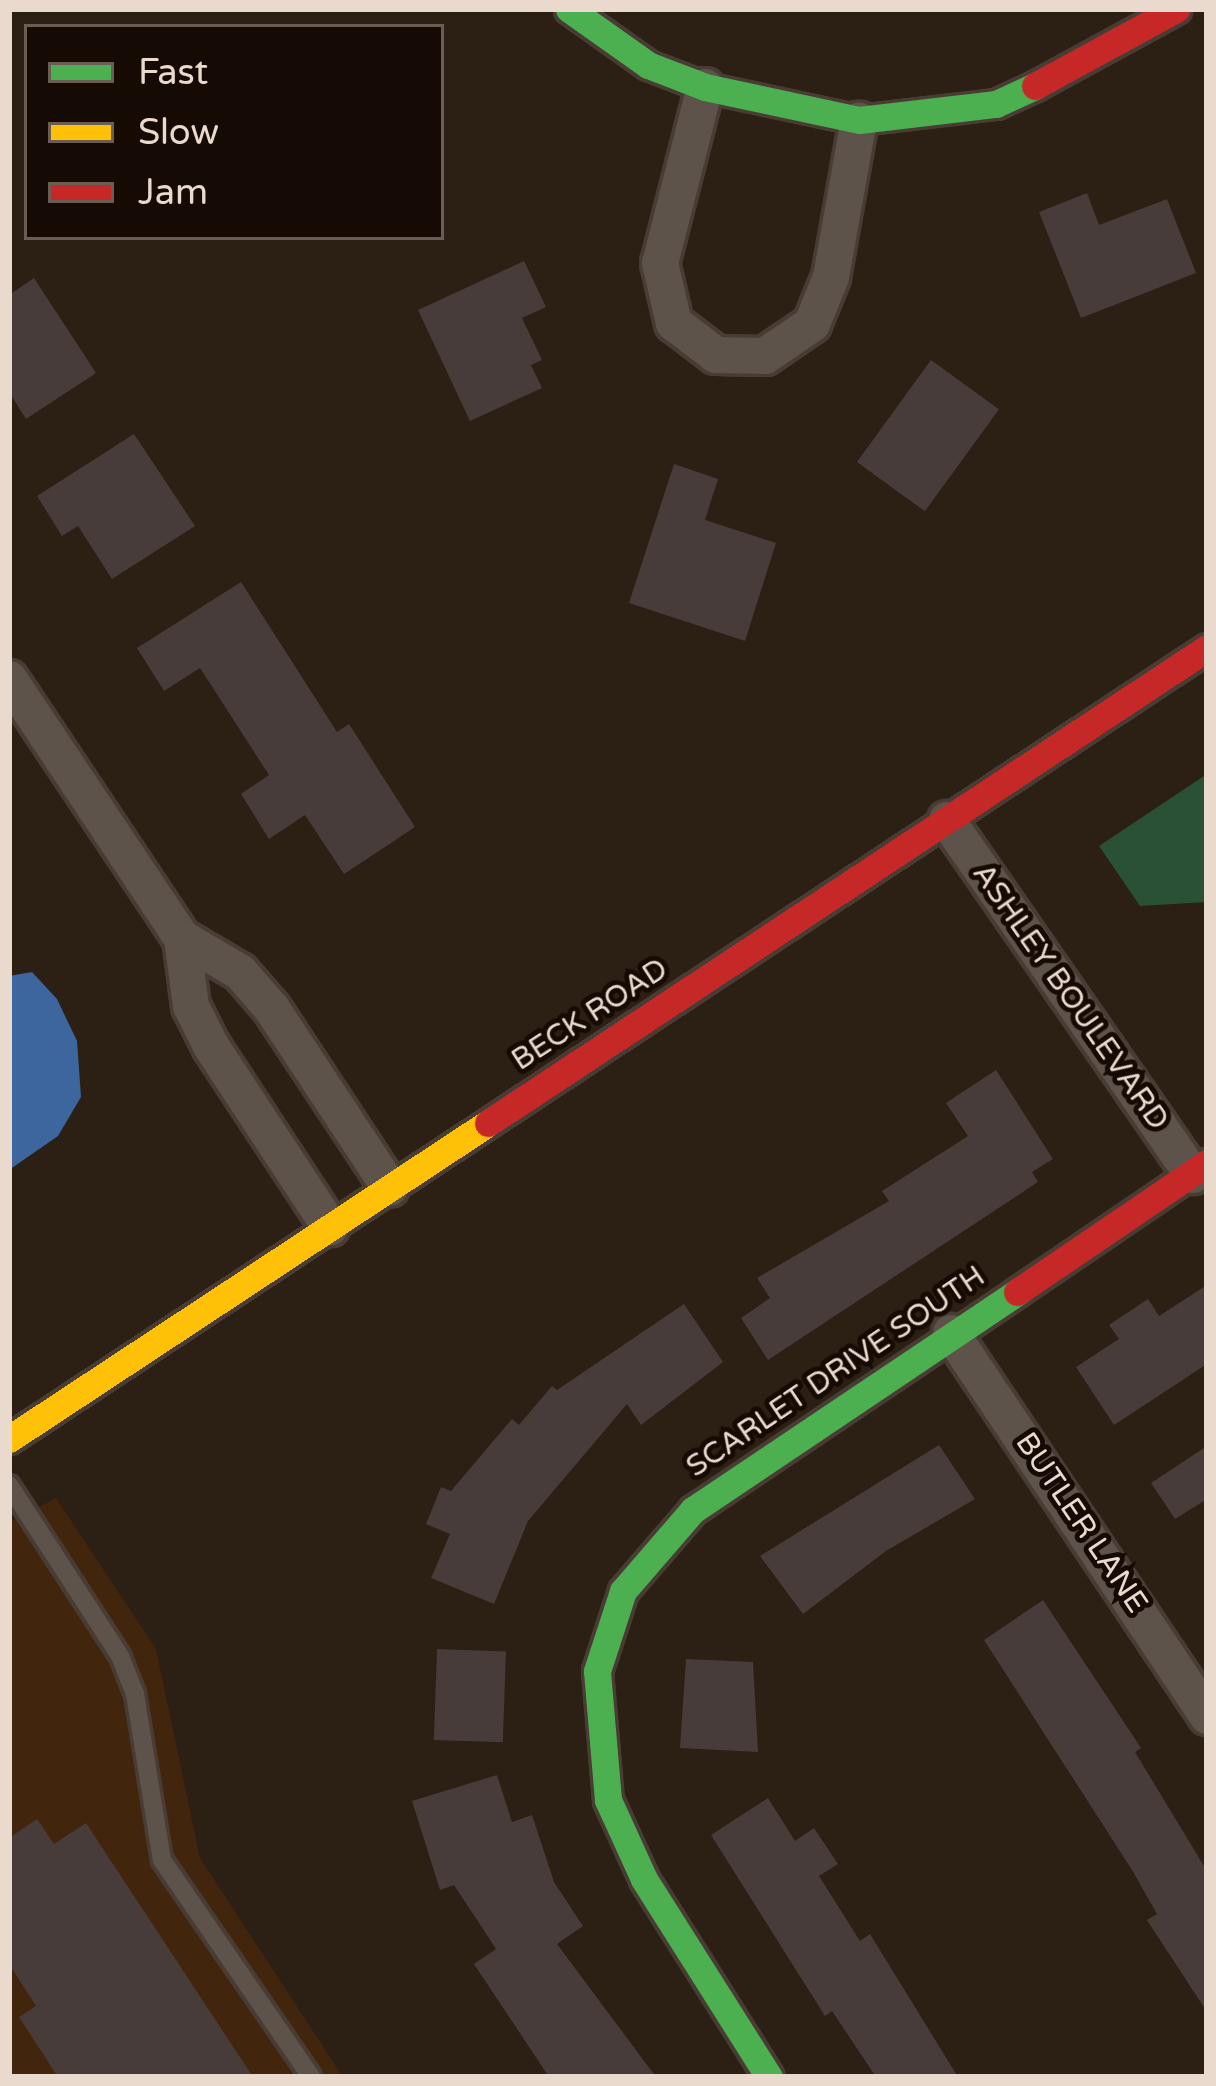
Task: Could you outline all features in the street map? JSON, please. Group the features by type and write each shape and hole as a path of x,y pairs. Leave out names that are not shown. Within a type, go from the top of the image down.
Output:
{"street":[{"path":"569,9 648,64 704,87 859,120 996,104 1053,81 1176,9"},
{"path":"704,87 659,263 674,322 716,355 765,356 812,324 831,277 859,120"},
{"name":"BECK ROAD","path":"9,1438 1207,647"},
{"path":"12,691 182,938 240,972 272,1009 390,1187"},
{"name":"ASHLEY BOULEVARD","path":"947,820 1200,1169"},
{"path":"182,938 191,1006 211,1046 330,1227"},
{"name":"SCARLET DRIVE SOUTH","path":"769,2077 644,1879 608,1799 597,1671 623,1591 693,1510 1200,1169"},
{"name":"BUTLER LANE","path":"950,1334 1207,1716"}],"lane":[{"path":"9,1485 120,1656 135,1694 162,1860 311,2077"}],"shaded area":[{"path":"56,1498 156,1649 200,1858 343,2077 9,2077 9,1523"}],"green space":[{"path":"1207,774 1207,902 1140,906 1099,846"}],"water":[{"path":"32,972 57,999 77,1041 81,1097 58,1136 9,1170 9,976"}],"building":[{"path":"1087,193 1099,225 1167,199 1196,273 1081,318 1039,212"},
{"path":"524,261 546,307 522,318 542,360 531,365 542,388 470,421 418,310"},
{"path":"34,278 96,373 26,419 9,392 9,295"},
{"path":"931,360 999,409 925,511 857,462"},
{"path":"134,434 195,526 112,579 78,526 62,536 37,496"},
{"path":"674,464 718,479 705,520 776,543 745,641 629,603"},
{"path":"241,582 337,732 349,724 415,827 344,874 305,815 269,839 241,794 269,775 200,668 164,691 137,648"},
{"path":"996,1070 1053,1159 1032,1172 1038,1182 768,1360 741,1318 770,1298 757,1278 889,1201 882,1191 968,1136 946,1103"},
{"path":"1207,1285 1207,1364 1114,1425 1076,1367 1119,1339 1109,1325 1148,1299 1159,1316"},
{"path":"684,1304 723,1362 641,1425 627,1404 528,1521 494,1604 431,1578 450,1534 426,1524 441,1487 451,1491 512,1419 519,1425 552,1386 557,1390"},
{"path":"939,1445 975,1499 886,1551 803,1614 760,1556"},
{"path":"1207,1446 1207,1499 1175,1519 1151,1483"},
{"path":"1043,1600 1141,1748 1135,1752 1207,1871 1207,2012 1147,1920 1157,1914 1132,1870 984,1640"},
{"path":"437,1649 506,1651 503,1742 434,1740"},
{"path":"686,1659 753,1662 758,1752 680,1748"},
{"path":"497,1775 512,1822 532,1815 554,1882 583,1926 557,1944 656,2077 549,2077 474,1964 496,1949 454,1885 440,1890 412,1801"},
{"path":"768,1798 795,1841 814,1828 838,1864 819,1876 860,1941 870,1934 958,2077 876,2077 832,2011 825,2016 711,1835"},
{"path":"37,1819 54,1844 86,1823 253,2077 58,2077 19,2017 36,2006 9,1964 9,1838"}],"traffic: fast":[{"path":"569,9 648,65 705,87 859,120 996,104 1035,86"},
{"path":"769,2077 644,1879 608,1800 597,1671 623,1591 693,1510 1017,1292"}],"traffic: slow":[{"path":"9,1439 488,1123"}],"traffic: jam":[{"path":"1035,86 1176,9"},
{"path":"488,1123 1207,648"},
{"path":"1017,1292 1207,1163"}]}
